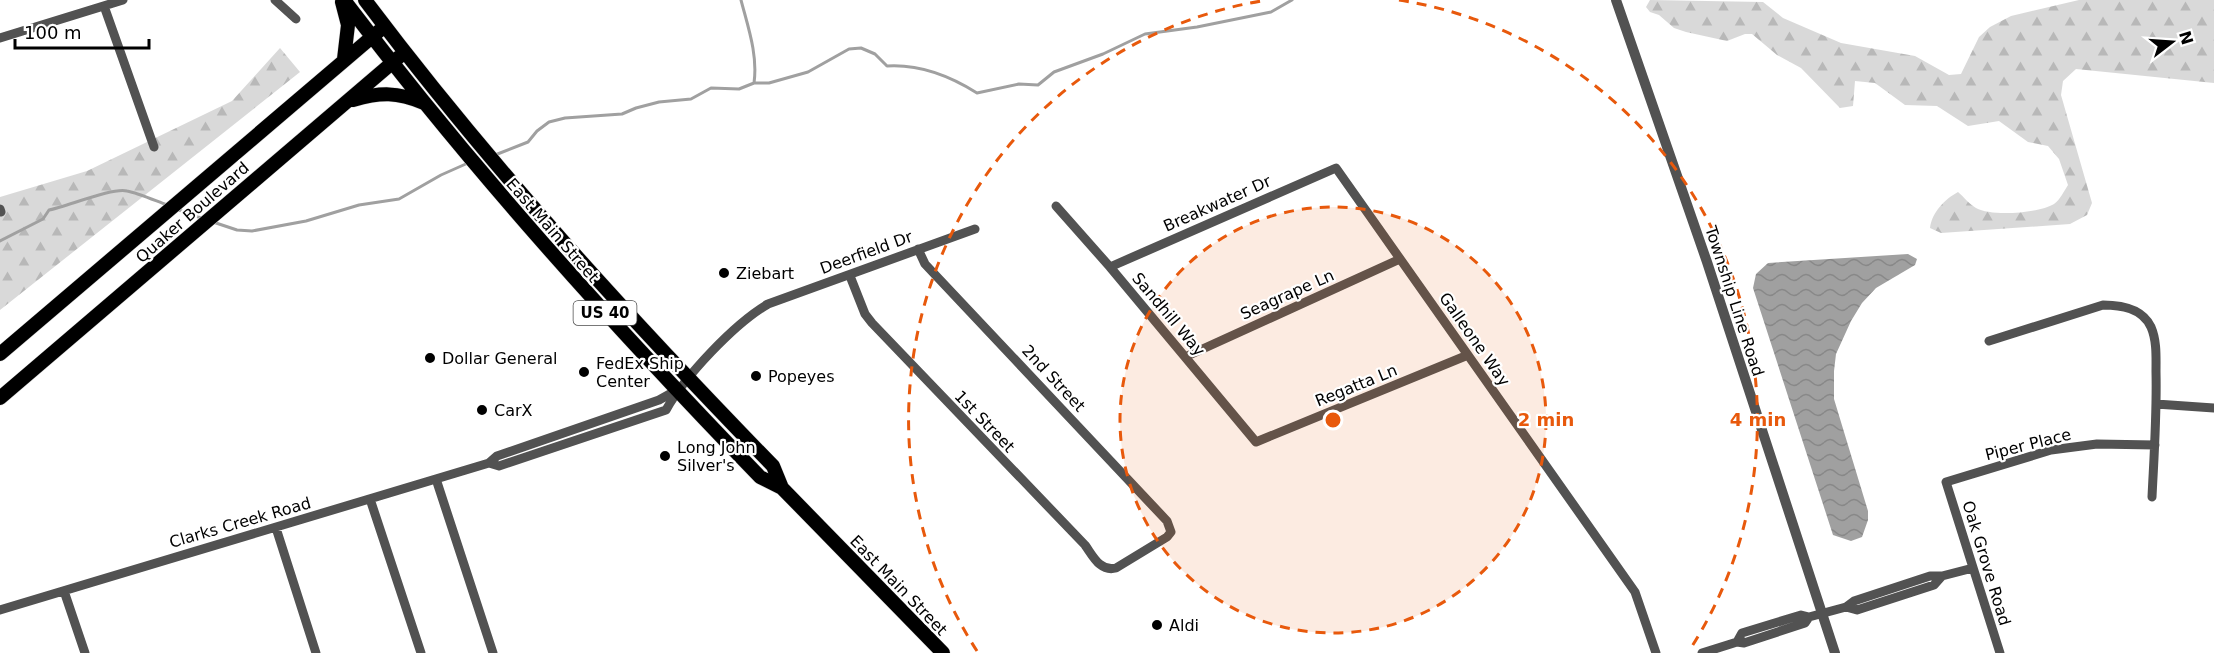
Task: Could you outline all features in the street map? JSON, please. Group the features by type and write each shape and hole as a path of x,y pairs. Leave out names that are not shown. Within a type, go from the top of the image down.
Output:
{"main road":[{"name":"East Main Street","path":"343,0 462,149 585,292 773,466 782,488 943,653"},
{"path":"343,0 348,25 344,59"},
{"name":"East Main Street","path":"365,0 478,142 682,384"},
{"name":"Quaker Boulevard","path":"0,354 344,59 374,38 384,25"},
{"name":"Quaker Boulevard","path":"0,398 405,52"},
{"path":"348,101 383,93 399,95 424,103"}],"street":[{"path":"0,38 123,0"},
{"path":"275,0 296,19"},
{"name":"Township Line Road","path":"1616,0 1707,262 1821,614 1836,649"},
{"path":"104,6 154,147"},
{"name":"Galleone Way","path":"1336,168 1635,592 1656,653"},
{"name":"Breakwater Dr","path":"1110,267 1336,168"},
{"name":"Sandhill Way","path":"1056,206 1256,442"},
{"name":"Deerfield Dr","path":"682,384 740,324 759,310 792,294 850,276 975,229"},
{"name":"2nd Street","path":"918,249 925,264 1099,447 1170,527 1171,532 1167,537 1116,568"},
{"name":"Seagrape Ln","path":"1185,357 1400,259"},
{"name":"1st Street","path":"850,276 861,306 872,323 1085,545 1098,562 1104,568 1110,570 1116,568"},
{"path":"1989,341 2103,305 2121,305 2137,312 2150,325 2156,342 2152,497"},
{"name":"Regatta Ln","path":"1256,442 1468,355"},
{"name":"Clarks Creek Road","path":"0,610 489,463 497,456 659,400 682,384"},
{"path":"2156,404 2214,408"},
{"name":"Piper Place","path":"1946,482 2051,450 2097,444 2155,445"},
{"path":"436,479 493,653"},
{"name":"Oak Grove Road","path":"1946,482 2000,653"},
{"path":"370,499 420,653"},
{"path":"276,528 316,653"},
{"path":"1702,653 1805,623 1809,617 1846,607 1854,600 1919,579 1973,568"},
{"path":"64,591 85,653"}],"green space":[{"path":"1650,0 1763,2 1783,18 1841,43 1915,56 1949,75 1961,74 1979,37 1990,27 2011,16 2079,0 2214,0 2214,83 2076,69 2063,81 2061,95 2092,203 2087,215 2070,224 1941,233 1930,228 1933,217 1948,198 1958,192 1971,205 1983,211 2027,212 2054,204 2068,185 2059,159 2048,146 2028,142 1999,121 1968,126 1937,106 1905,105 1875,83 1855,81 1853,106 1840,108 1801,68 1777,55 1752,34 1745,34 1727,41 1674,28 1659,15 1650,12 1646,7"},
{"path":"280,48 300,72 0,310 0,197 87,171 232,101"}],"water":[{"path":"1908,254 1917,259 1915,265 1876,288 1862,303 1836,354 1834,399 1868,511 1868,520 1862,537 1851,541 1833,535 1753,288 1756,274 1768,263"}],"waterway":[{"path":"741,0 755,62 754,83"},
{"path":"495,155 528,142 549,122 565,118 622,114 659,102 691,99 711,88 739,89 754,83 769,83 808,72 849,49 861,48 875,54 887,66 911,67 934,72 977,93 1019,84 1038,85 1054,72 1103,54 1145,34 1197,27 1271,12 1292,0"},
{"path":"213,222 237,230 252,231 306,221 359,205 399,199 441,175 468,163"},
{"path":"0,241 43,219 49,210 101,194 131,192 167,205"},
{"path":"176,209 204,219"}],"place":[{"name":"Ziebart","path":"724,273"},
{"name":"Dollar General","path":"430,358"},
{"name":"FedEx Ship Center","path":"584,372"},
{"name":"Popeyes","path":"756,376"},
{"name":"CarX","path":"482,410"},
{"name":"Long John Silver's","path":"665,456"},
{"name":"Aldi","path":"1157,625"}]}
